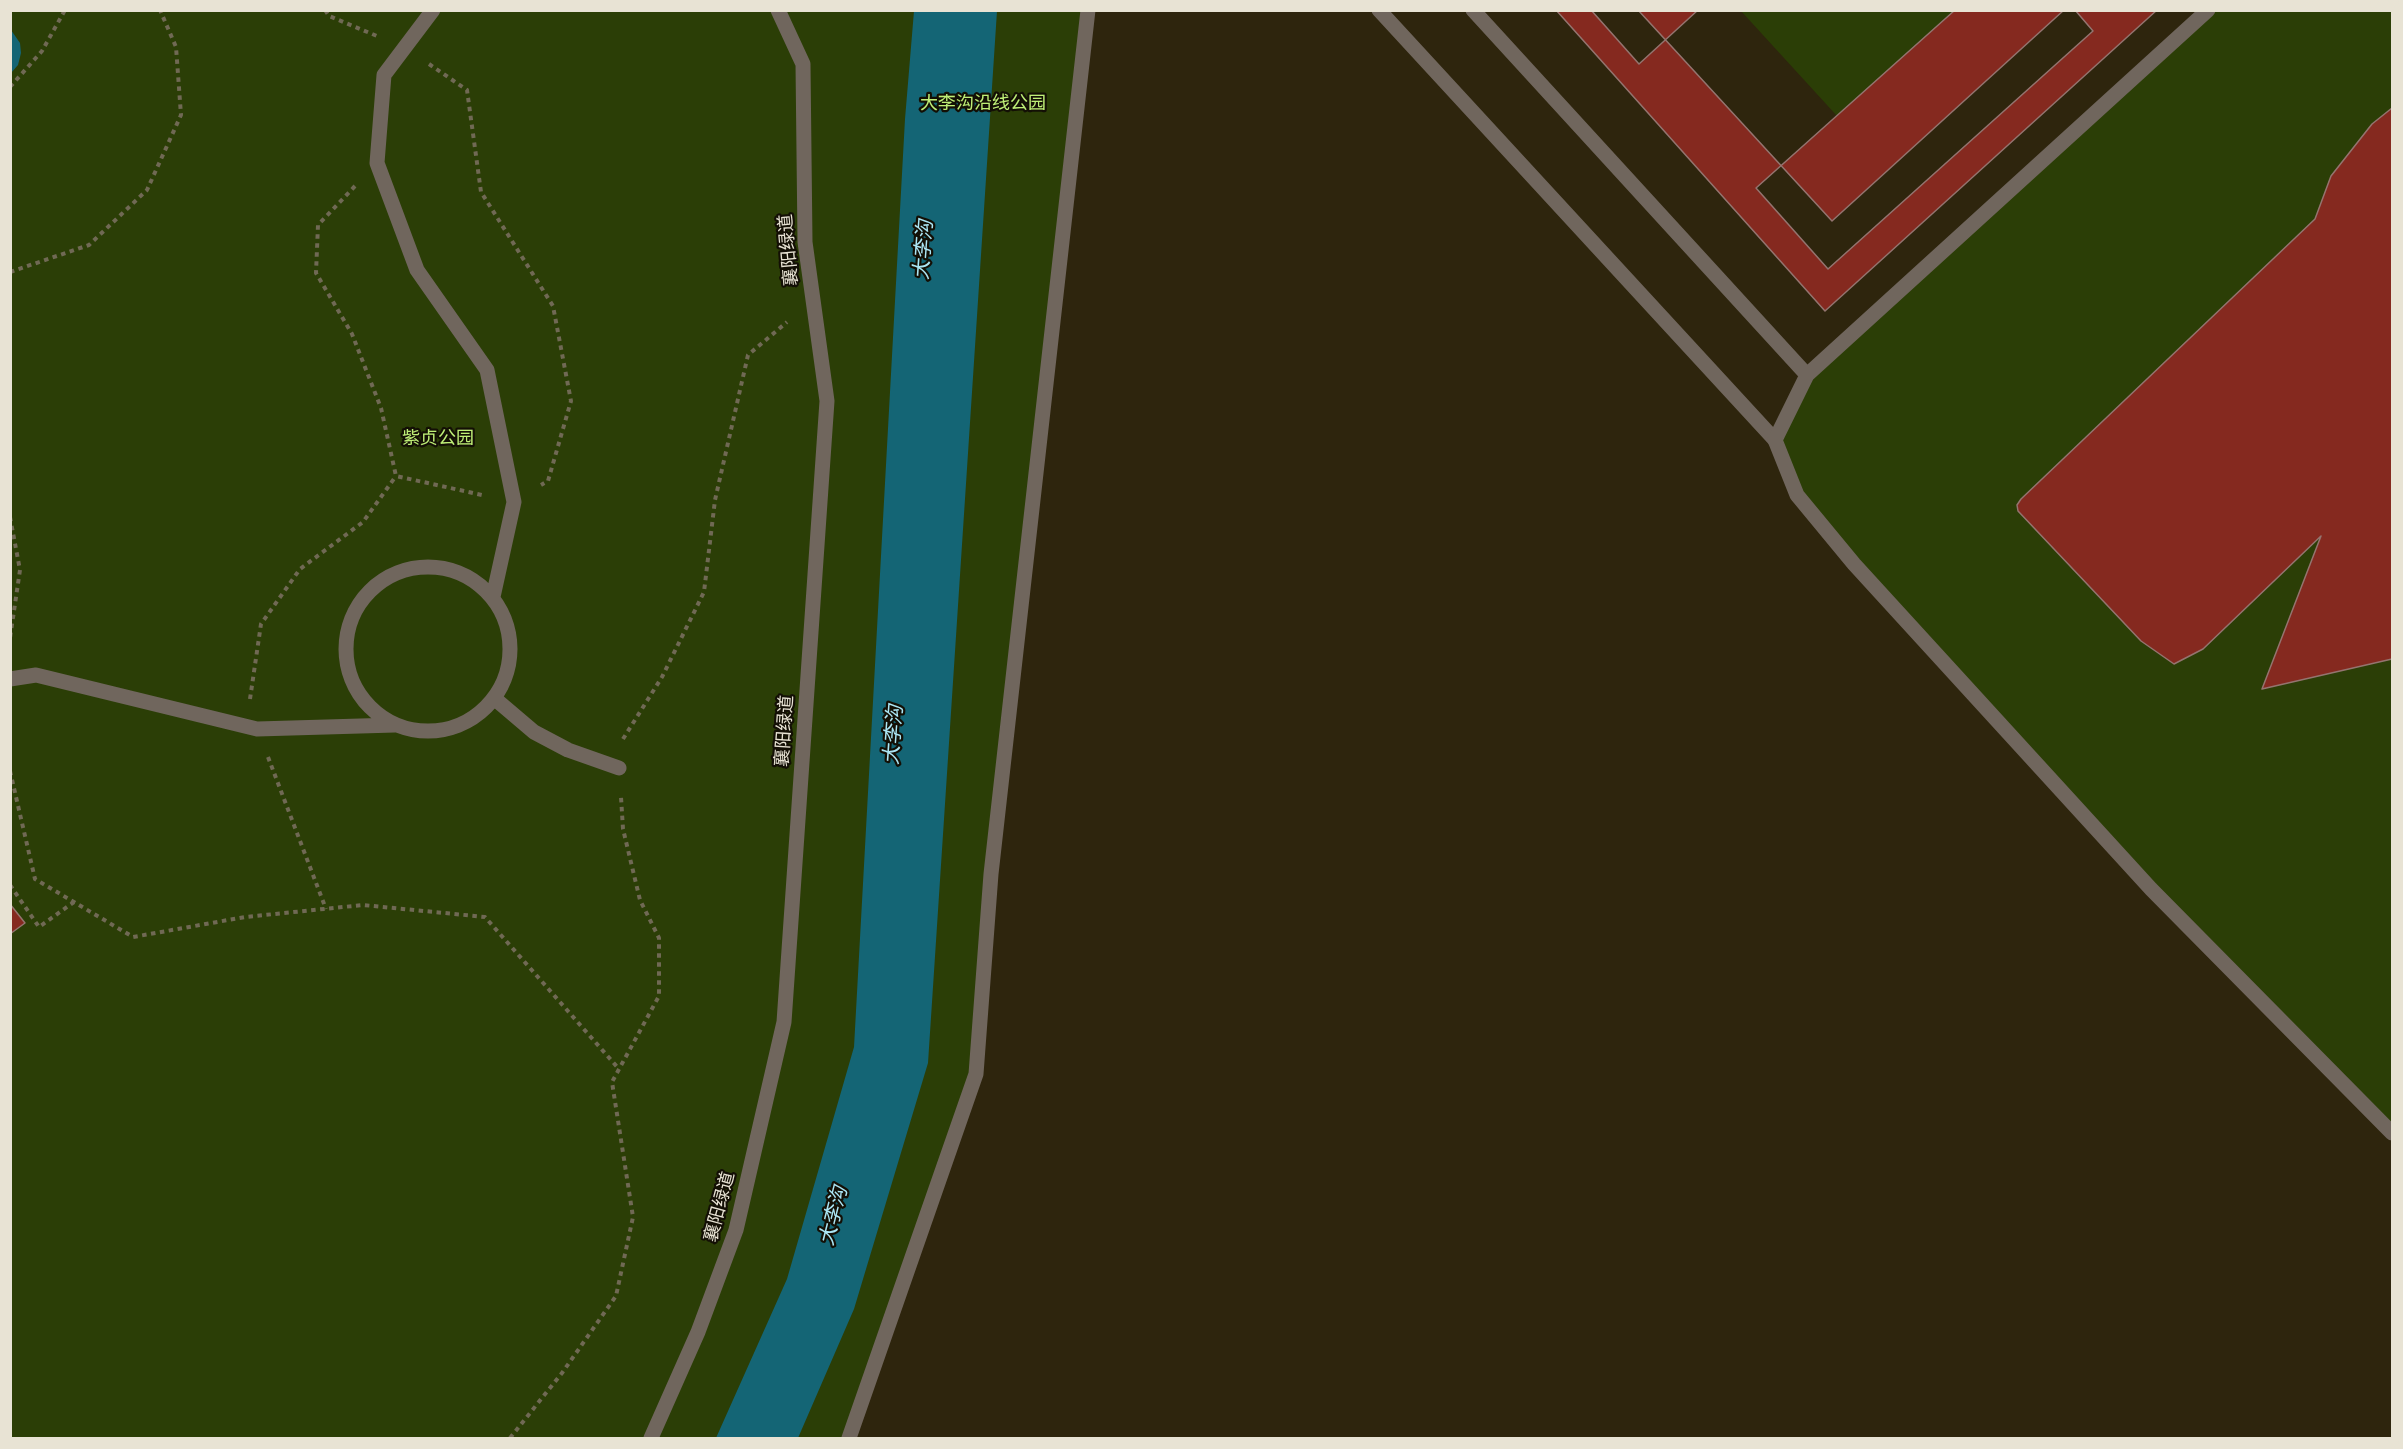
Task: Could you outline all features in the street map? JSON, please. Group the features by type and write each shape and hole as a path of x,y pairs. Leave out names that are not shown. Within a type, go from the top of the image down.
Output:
{"street":[{"path":"433,10 384,75 376,163 417,270 487,370 514,502 493,597"},
{"name":"襄阳绿道","path":"651,1438 698,1332 736,1230 784,1022 827,401 805,242 803,64 778,10"},
{"path":"849,1438 976,1074 991,874 1088,10"},
{"path":"1378,10 1775,440 1797,495 1854,564 2151,889 2392,1133"},
{"path":"1473,10 1807,375"},
{"path":"1775,440 1807,375 2208,10"},
{"path":"10,679 36,675 257,729 395,724 422,731 449,729 474,717 494,698 507,674 510,647 506,620 493,597 472,579 447,568 420,566 393,574 371,589 355,611 346,637 347,664 356,689 373,710 395,724"},
{"path":"494,698 534,732 568,750 619,768"}],"path":[{"path":"10,87 42,51 65,10"},
{"path":"10,272 89,245 147,190 181,115 176,47 160,10"},
{"path":"510,1438 562,1372 616,1296 633,1217 612,1082 659,996 659,938 640,900 623,829 619,768 622,740 662,677 704,592 715,500 748,355 813,301"},
{"path":"327,909 257,729 250,704 261,624 300,569 363,522 396,476"},
{"path":"10,517 20,570 10,638"},
{"path":"10,771 35,879 133,937 245,917 363,905 485,917 619,1069"},
{"path":"10,797 16,793"},
{"path":"10,885 39,927 74,902"}],"green space":[{"name":"紫贞公园","path":"10,11 1088,11 976,1074 849,1438 11,1438"},
{"path":"1741,11 1984,11 1848,128"},
{"path":"2208,11 2392,11 2392,1133 2151,889 1797,495 1775,440 1807,375"}],"water":[{"name":"大李沟","path":"914,11 997,11 928,1063 854,1309 798,1438 716,1438 787,1279 854,1047 905,119"},
{"path":"11,30 20,43 21,53 18,65 11,73"}],"building":[{"path":"1556,10 1638,10 1832,221 2064,10 2157,10 1825,311"},
{"path":"1591,10 1698,10 1639,64"},
{"path":"1955,10 2075,10 2093,31 1828,269 1756,188"},
{"path":"2392,108 2392,659 2262,689 2321,536 2203,649 2174,664 2141,641 2018,511 2017,505 2315,219 2331,176 2372,124"},
{"path":"10,904 25,923 10,934"}],"park label":[{"name":"大李沟沿线公园","path":"983,104"}]}
